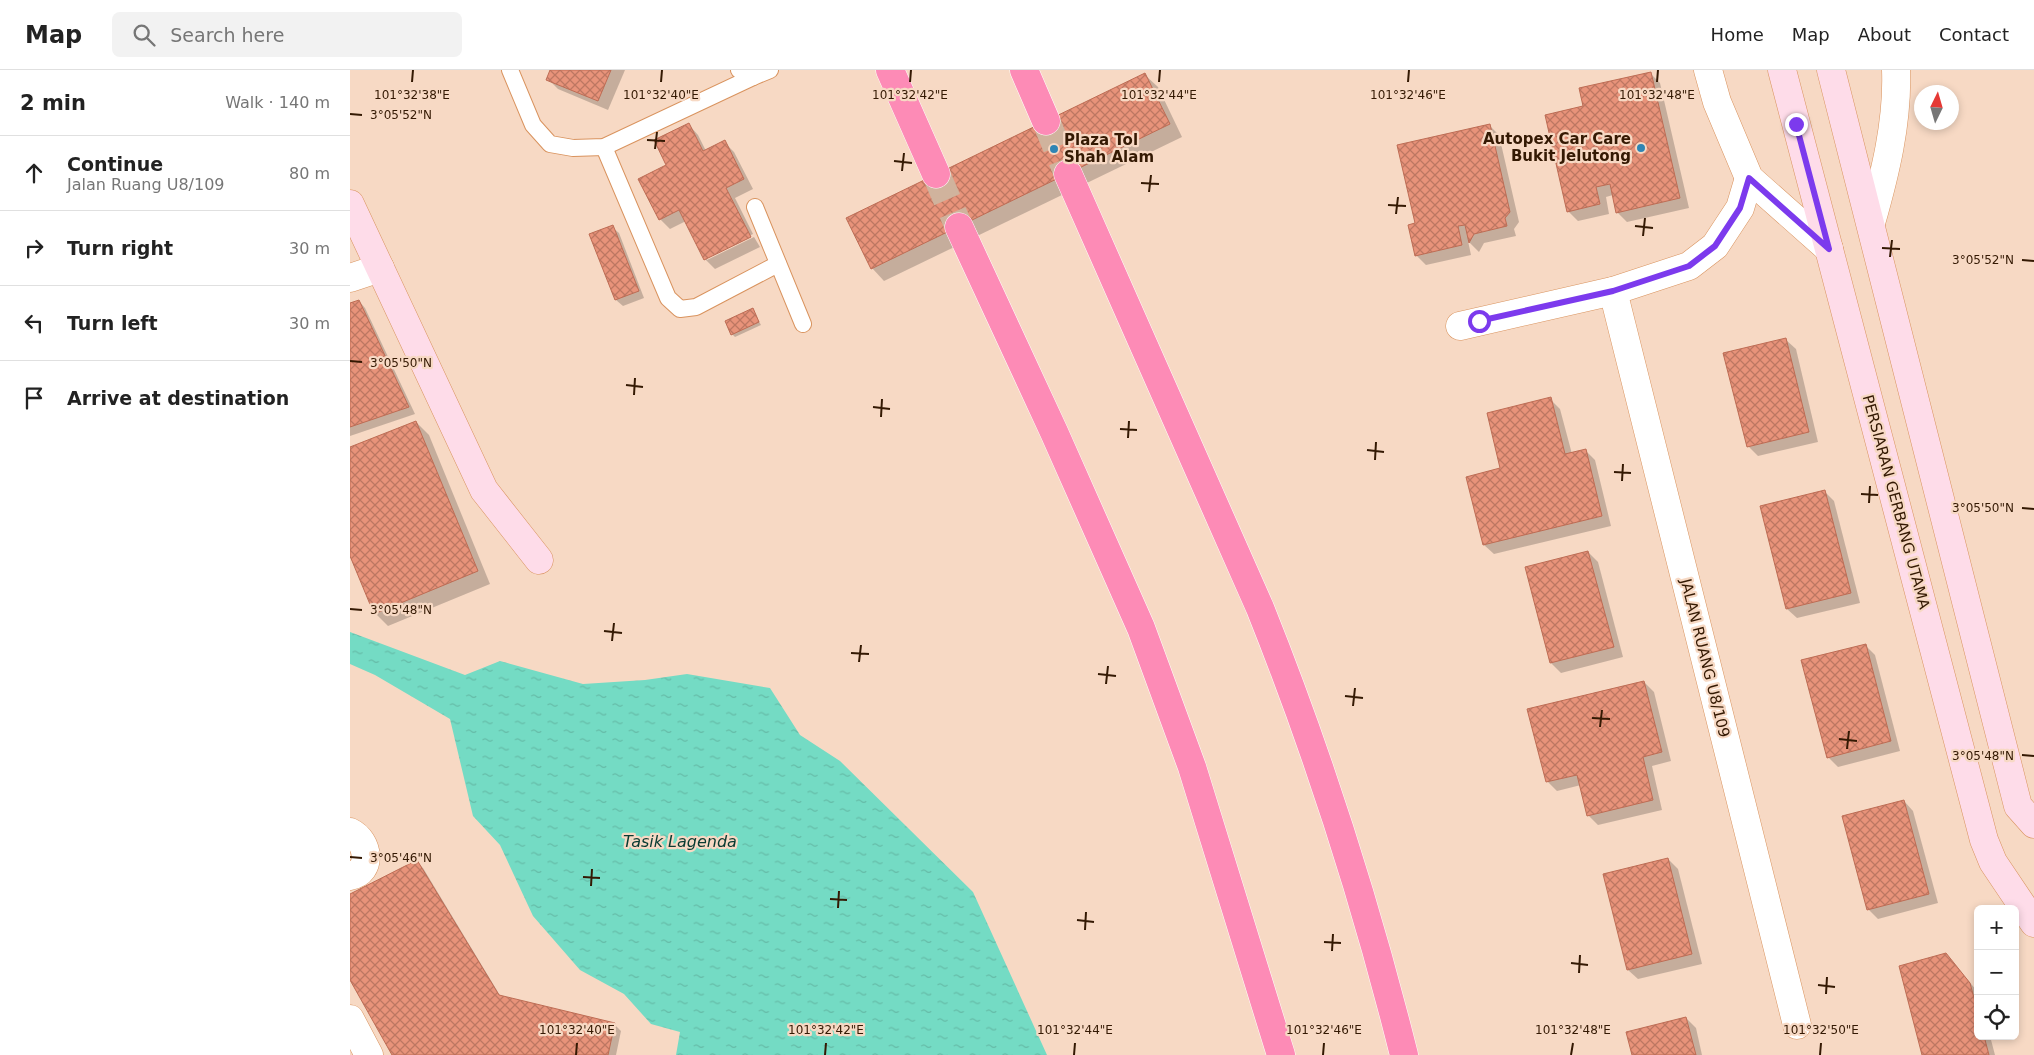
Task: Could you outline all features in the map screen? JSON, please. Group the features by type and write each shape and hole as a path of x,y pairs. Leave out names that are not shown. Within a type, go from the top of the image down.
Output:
{"highway":[{"path":"890,70 936,174"},
{"path":"1024,70 1046,121"},
{"path":"1068,174 1260,608 1280,658 1348,854 1382,970 1404,1055"},
{"path":"958,227 1035,388 1141,628 1192,767 1281,1055"}],"main road":[{"name":"PERSIARAN GERBANG UTAMA","path":"1782,70 1984,840 1993,862 2034,923"},
{"path":"1831,70 2018,806 2034,824"},
{"path":"350,204 484,490 539,560"}],"street":[{"path":"1708,70 1717,102 1749,178 1829,249"},
{"path":"1871,223 1887,166 1897,87 1896,70"},
{"path":"1460,326 1613,291 1689,266 1715,246 1740,208 1749,178"},
{"path":"350,278 380,268"},
{"name":"JALAN RUANG U8/109","path":"1613,291 1797,1025"},
{"path":"350,832 357,835 365,847 367,856 362,869 350,876"},
{"path":"350,1019 369,1055"}],"lane":[{"path":"510,70 533,125 550,144 573,148 604,148 746,73 770,70"},
{"path":"604,148 668,298 680,309 696,308 778,264"},
{"path":"755,207 803,324"}],"water":[{"name":"Tasik Lagenda","path":"350,632 465,675 500,661 583,684 645,680 687,674 770,688 800,735 840,761 973,892 1047,1055 676,1055 680,1032 651,1024 624,994 580,970 533,916 500,845 473,816 450,719 375,675 350,664"}],"building":[{"path":"550,70 611,70 598,101 546,80"},
{"path":"1651,72 1680,198 1616,213 1610,184 1596,187 1600,204 1567,212 1545,115 1583,106 1579,88"},
{"name":"Plaza Tol Shah Alam","path":"1145,73 1170,124 871,269 846,218"},
{"path":"689,123 703,151 725,140 744,179 726,188 751,237 704,260 679,210 659,220 638,179 666,165 654,140"},
{"path":"1490,124 1510,212 1505,218 1507,226 1474,234 1469,243 1465,225 1458,226 1462,245 1415,256 1408,225 1415,223 1397,145"},
{"path":"613,225 639,291 615,300 589,234"},
{"path":"359,300 409,407 350,427 350,303"},
{"path":"753,308 759,322 731,335 725,321"},
{"path":"1786,338 1809,432 1747,447 1723,353"},
{"path":"1551,397 1565,454 1586,449 1602,516 1483,545 1466,477 1500,468 1487,413"},
{"path":"416,421 478,571 374,614 350,556 350,447"},
{"path":"1825,490 1851,593 1786,609 1760,506"},
{"path":"1588,551 1614,647 1550,663 1525,567"},
{"path":"1866,644 1891,741 1827,758 1801,660"},
{"path":"1644,681 1662,752 1643,757 1653,800 1587,816 1577,775 1546,782 1527,709"},
{"path":"1904,800 1929,894 1867,910 1842,816"},
{"path":"1668,858 1692,954 1627,970 1603,874"},
{"path":"417,860 499,995 615,1023 608,1055 392,1055 350,980 350,894"},
{"path":"1946,953 1970,983 1974,998 1974,1040 1985,1040 1989,1055 1922,1055 1899,966"},
{"path":"1686,1017 1696,1055 1632,1055 1626,1032"}],"tunnel":[{"path":"1046,121 1068,174"},
{"path":"936,174 959,227"}],"place":[{"name":"Autopex Car Care Bukit Jelutong","path":"1641,148"},
{"name":"Plaza Tol Shah Alam","path":"1054,149"}],"route":[{"path":"1479,321 1613,291 1689,266 1715,246 1740,208 1749,178 1829,249 1796,124"}]}
